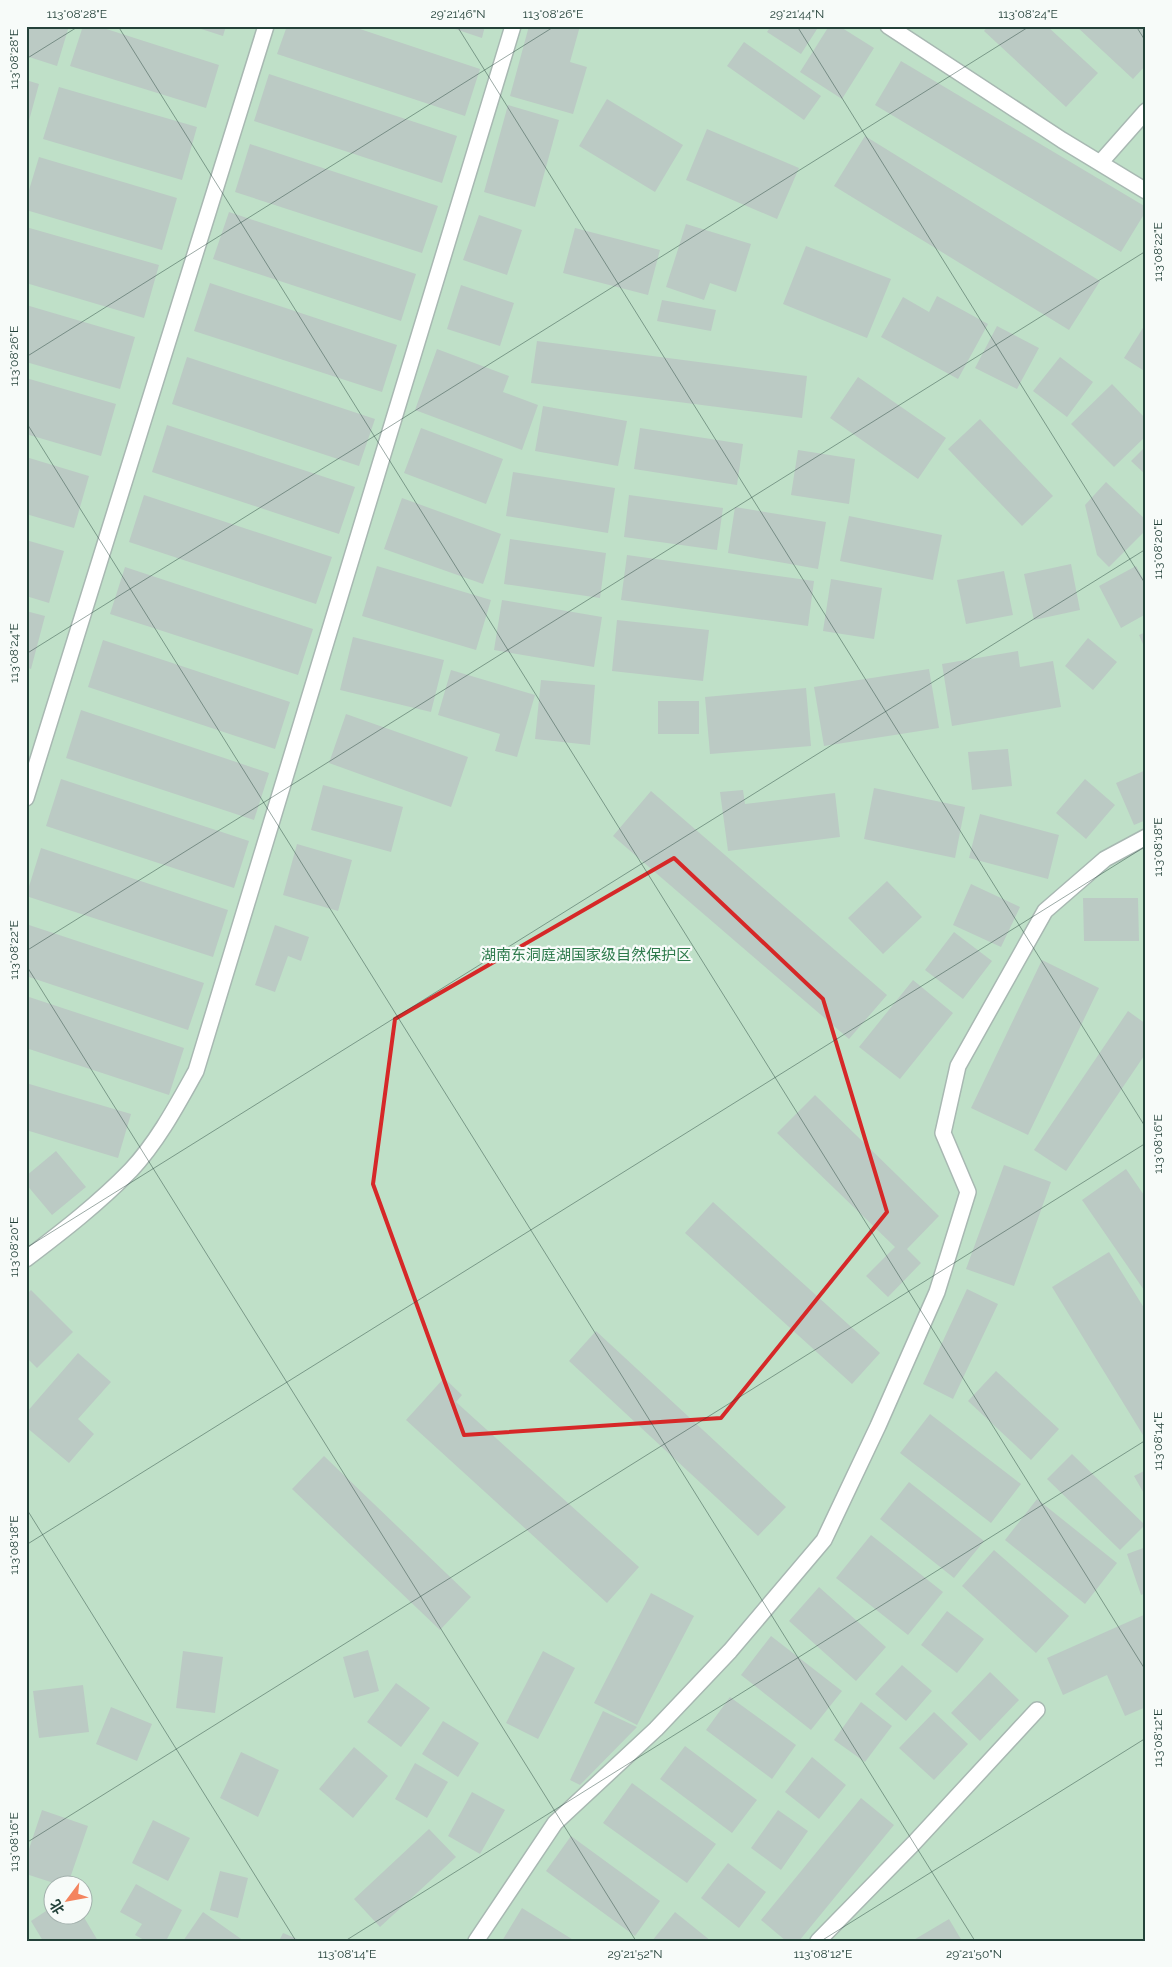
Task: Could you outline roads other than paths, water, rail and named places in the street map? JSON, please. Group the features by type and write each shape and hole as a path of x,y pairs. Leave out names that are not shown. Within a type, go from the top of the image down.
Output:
{"street":[{"path":"26,798 266,26"},
{"path":"26,1258 76,1221 132,1169 168,1121 196,1071 513,26"},
{"path":"888,26 1146,191"},
{"path":"1100,163 1146,111"},
{"path":"476,1941 555,1823 656,1729 730,1651 824,1540 878,1426 937,1292 968,1192 943,1133 958,1066 1044,911 1105,859 1146,837"},
{"path":"818,1941 913,1844 1036,1710"}],"park label":[{"name":"湖南东洞庭湖国家级自然保护区","path":"586,955"}]}
